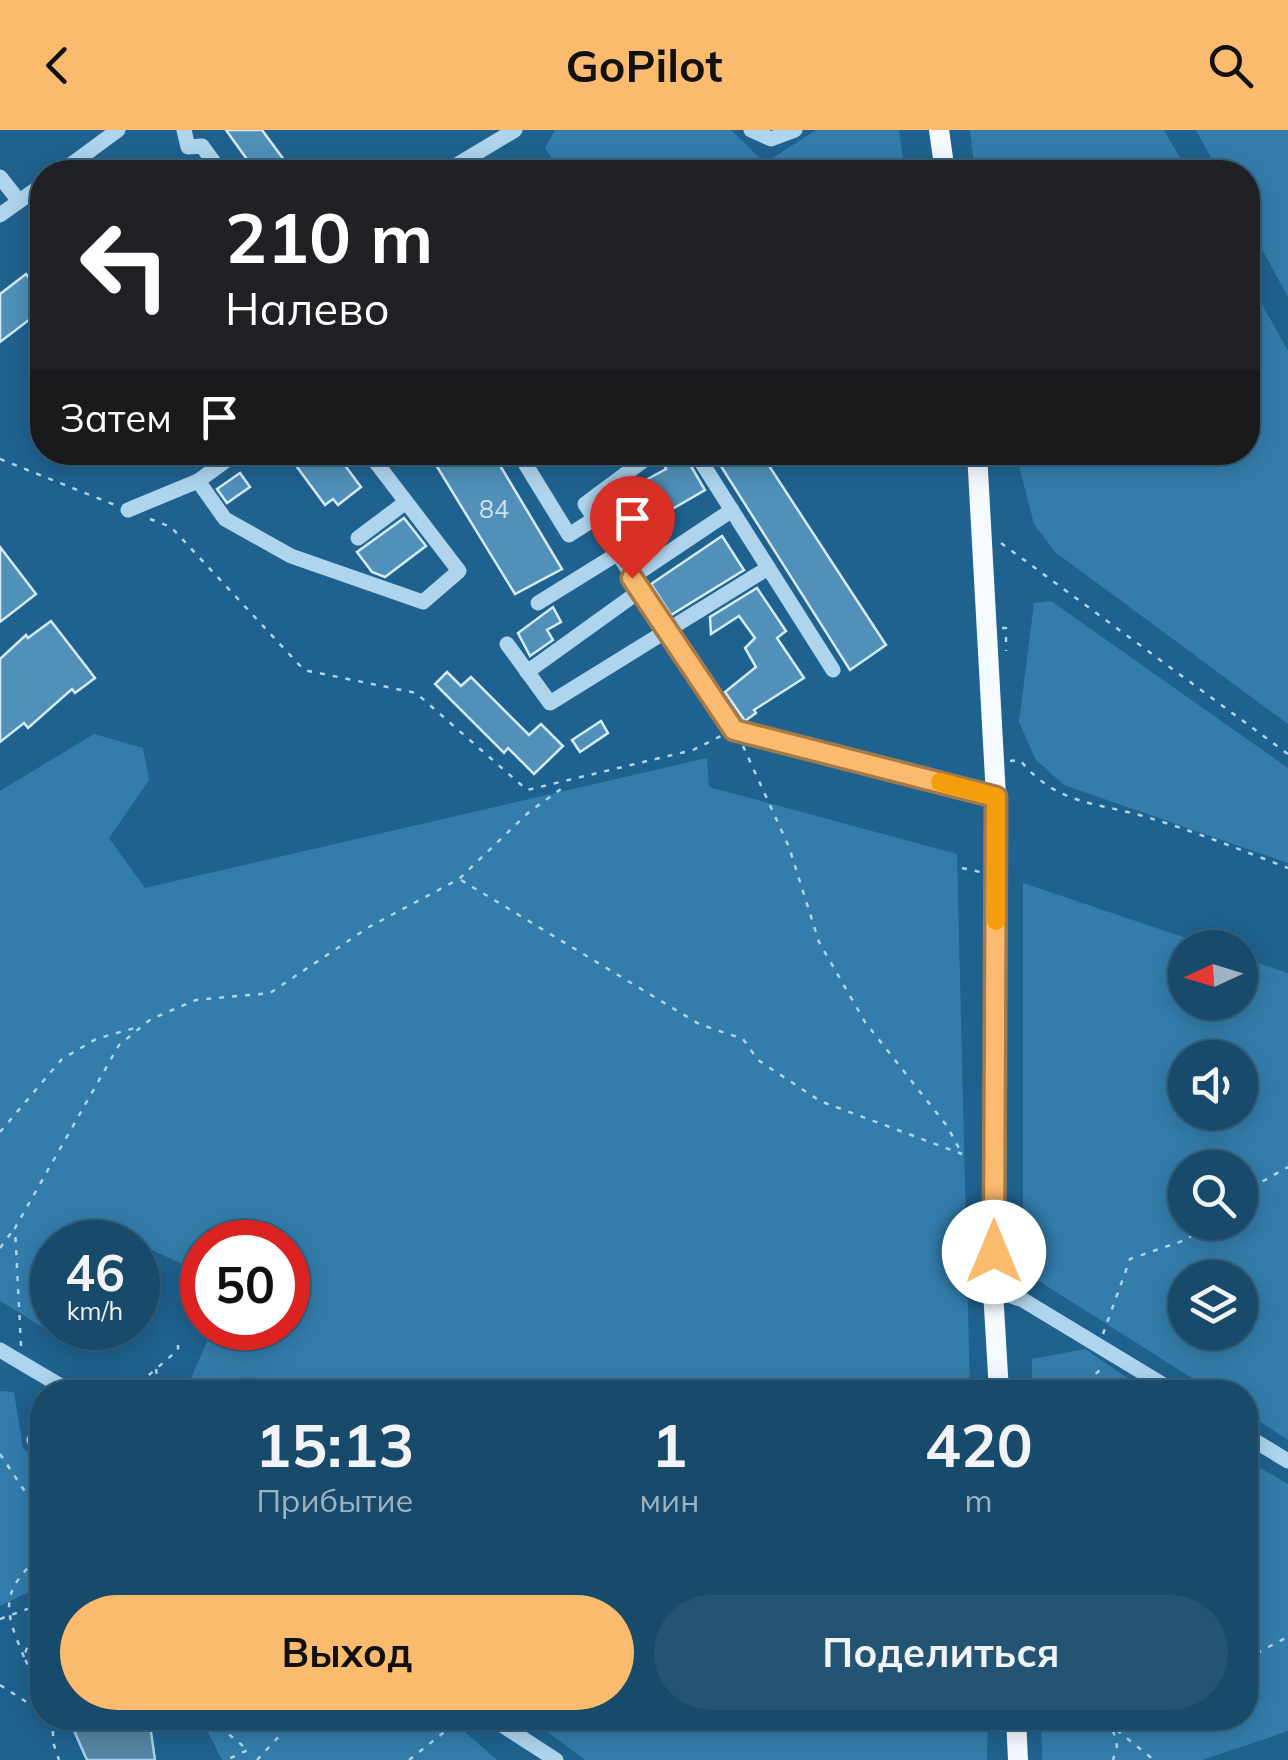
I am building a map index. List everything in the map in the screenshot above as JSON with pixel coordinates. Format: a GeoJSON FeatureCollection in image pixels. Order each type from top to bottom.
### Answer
{"type":"FeatureCollection","features":[{"type":"Feature","properties":{"kind":"main road"},"geometry":{"type":"LineString","coordinates":[[940,130],[944,160]]}},
{"type":"Feature","properties":{"kind":"main road"},"geometry":{"type":"LineString","coordinates":[[979,465],[996,797],[993,1290],[998,1380]]}},
{"type":"Feature","properties":{"kind":"main road"},"geometry":{"type":"LineString","coordinates":[[1017,1730],[1018,1760]]}},
{"type":"Feature","properties":{"kind":"street"},"geometry":{"type":"LineString","coordinates":[[77,160],[118,130]]}},
{"type":"Feature","properties":{"kind":"street"},"geometry":{"type":"LineString","coordinates":[[184,130],[188,147],[202,146],[212,160]]}},
{"type":"Feature","properties":{"kind":"street"},"geometry":{"type":"LineString","coordinates":[[465,160],[514,130]]}},
{"type":"Feature","properties":{"kind":"street"},"geometry":{"type":"LineString","coordinates":[[751,130],[771,139],[795,130]]}},
{"type":"Feature","properties":{"kind":"street"},"geometry":{"type":"LineString","coordinates":[[0,178],[19,201]]}},
{"type":"Feature","properties":{"kind":"street"},"geometry":{"type":"LineString","coordinates":[[0,215],[30,193]]}},
{"type":"Feature","properties":{"kind":"street"},"geometry":{"type":"LineString","coordinates":[[128,510],[198,480],[219,465]]}},
{"type":"Feature","properties":{"kind":"street"},"geometry":{"type":"LineString","coordinates":[[198,480],[225,519],[291,556],[423,602],[459,570],[378,465]]}},
{"type":"Feature","properties":{"kind":"street"},"geometry":{"type":"LineString","coordinates":[[526,465],[569,534],[594,519]]}},
{"type":"Feature","properties":{"kind":"street"},"geometry":{"type":"LineString","coordinates":[[637,465],[584,504],[734,730],[996,797]]}},
{"type":"Feature","properties":{"kind":"street"},"geometry":{"type":"LineString","coordinates":[[704,465],[833,670]]}},
{"type":"Feature","properties":{"kind":"street"},"geometry":{"type":"LineString","coordinates":[[358,538],[406,502]]}},
{"type":"Feature","properties":{"kind":"street"},"geometry":{"type":"LineString","coordinates":[[527,672],[732,510]]}},
{"type":"Feature","properties":{"kind":"street"},"geometry":{"type":"LineString","coordinates":[[538,604],[617,554]]}},
{"type":"Feature","properties":{"kind":"street"},"geometry":{"type":"LineString","coordinates":[[507,644],[550,703],[768,568]]}},
{"type":"Feature","properties":{"kind":"street"},"geometry":{"type":"LineString","coordinates":[[993,1290],[1023,1300],[1155,1380]]}},
{"type":"Feature","properties":{"kind":"street"},"geometry":{"type":"LineString","coordinates":[[0,1350],[51,1380]]}},
{"type":"Feature","properties":{"kind":"street"},"geometry":{"type":"LineString","coordinates":[[1258,1443],[1288,1461]]}},
{"type":"Feature","properties":{"kind":"street"},"geometry":{"type":"LineString","coordinates":[[510,1730],[556,1760]]}},
{"type":"Feature","properties":{"kind":"path"},"geometry":{"type":"LineString","coordinates":[[0,459],[171,527],[304,670],[416,693],[527,790],[693,750],[734,730],[789,847],[819,942],[865,1022],[947,1126],[962,1154],[820,1102],[758,1060],[743,1040],[700,1024],[460,879]]}},
{"type":"Feature","properties":{"kind":"path"},"geometry":{"type":"LineString","coordinates":[[984,530],[1288,754]]}},
{"type":"Feature","properties":{"kind":"path"},"geometry":{"type":"LineString","coordinates":[[1008,762],[1020,760],[1044,784],[1080,804],[1141,816],[1288,868]]}},
{"type":"Feature","properties":{"kind":"path"},"geometry":{"type":"LineString","coordinates":[[0,1132],[62,1058],[96,1040],[143,1026],[196,1000],[270,993],[368,926],[460,879],[529,812],[561,790],[558,782]]}},
{"type":"Feature","properties":{"kind":"path"},"geometry":{"type":"LineString","coordinates":[[0,1248],[119,1046],[143,1026]]}},
{"type":"Feature","properties":{"kind":"path"},"geometry":{"type":"LineString","coordinates":[[1258,1184],[1288,1167]]}},
{"type":"Feature","properties":{"kind":"path"},"geometry":{"type":"LineString","coordinates":[[14,1228],[24,1363]]}},
{"type":"Feature","properties":{"kind":"path"},"geometry":{"type":"LineString","coordinates":[[1099,1346],[1130,1259],[1185,1240]]}},
{"type":"Feature","properties":{"kind":"path"},"geometry":{"type":"LineString","coordinates":[[142,1380],[178,1350],[178,1345]]}},
{"type":"Feature","properties":{"kind":"path"},"geometry":{"type":"LineString","coordinates":[[1090,1380],[1115,1356]]}},
{"type":"Feature","properties":{"kind":"path"},"geometry":{"type":"LineString","coordinates":[[156,1368],[157,1380]]}},
{"type":"Feature","properties":{"kind":"path"},"geometry":{"type":"LineString","coordinates":[[0,1454],[30,1499]]}},
{"type":"Feature","properties":{"kind":"path"},"geometry":{"type":"LineString","coordinates":[[30,1568],[10,1591],[7,1616],[30,1670]]}},
{"type":"Feature","properties":{"kind":"path"},"geometry":{"type":"LineString","coordinates":[[0,1619],[30,1607]]}},
{"type":"Feature","properties":{"kind":"path"},"geometry":{"type":"LineString","coordinates":[[1258,1652],[1288,1637]]}},
{"type":"Feature","properties":{"kind":"path"},"geometry":{"type":"LineString","coordinates":[[24,1657],[30,1639]]}},
{"type":"Feature","properties":{"kind":"path"},"geometry":{"type":"LineString","coordinates":[[0,1685],[30,1704]]}},
{"type":"Feature","properties":{"kind":"path"},"geometry":{"type":"LineString","coordinates":[[52,1730],[52,1742],[59,1760]]}},
{"type":"Feature","properties":{"kind":"path"},"geometry":{"type":"LineString","coordinates":[[224,1730],[248,1750],[226,1760]]}},
{"type":"Feature","properties":{"kind":"path"},"geometry":{"type":"LineString","coordinates":[[256,1760],[285,1730]]}},
{"type":"Feature","properties":{"kind":"path"},"geometry":{"type":"LineString","coordinates":[[408,1760],[446,1730]]}},
{"type":"Feature","properties":{"kind":"path"},"geometry":{"type":"LineString","coordinates":[[1113,1760],[1117,1746],[1114,1730]]}},
{"type":"Feature","properties":{"kind":"path"},"geometry":{"type":"LineString","coordinates":[[1117,1730],[1154,1760]]}},
{"type":"Feature","properties":{"kind":"shaded area"},"geometry":{"type":"Polygon","coordinates":[[[555,130],[731,130],[762,160],[553,160],[545,148],[555,130]]]}},
{"type":"Feature","properties":{"kind":"shaded area"},"geometry":{"type":"Polygon","coordinates":[[[816,130],[899,130],[903,160],[770,160],[816,130]]]}},
{"type":"Feature","properties":{"kind":"shaded area"},"geometry":{"type":"Polygon","coordinates":[[[970,130],[1164,130],[1181,160],[974,160],[970,130]]]}},
{"type":"Feature","properties":{"kind":"shaded area"},"geometry":{"type":"Polygon","coordinates":[[[1196,130],[1288,130],[1288,297],[1260,246],[1260,160],[1212,160],[1196,130]]]}},
{"type":"Feature","properties":{"kind":"shaded area"},"geometry":{"type":"Polygon","coordinates":[[[1260,301],[1288,351],[1288,724],[1055,552],[1034,524],[1019,465],[1260,465],[1260,301]]]}},
{"type":"Feature","properties":{"kind":"shaded area"},"geometry":{"type":"Polygon","coordinates":[[[1051,601],[1288,768],[1288,863],[1064,785],[1036,760],[1019,722],[1034,603],[1051,601]]]}},
{"type":"Feature","properties":{"kind":"shaded area"},"geometry":{"type":"Polygon","coordinates":[[[94,734],[143,748],[149,780],[109,838],[145,888],[707,758],[709,787],[957,854],[970,1380],[190,1380],[203,1350],[310,1350],[310,1220],[180,1220],[180,1263],[160,1254],[160,1220],[30,1220],[30,1320],[0,1301],[0,791],[94,734]]]}},
{"type":"Feature","properties":{"kind":"shaded area"},"geometry":{"type":"Polygon","coordinates":[[[1023,883],[1168,932],[1168,1020],[1258,1020],[1258,963],[1288,973],[1288,1440],[1258,1420],[1258,1380],[1195,1380],[1023,1271],[1023,883]]]}},
{"type":"Feature","properties":{"kind":"shaded area"},"geometry":{"type":"Polygon","coordinates":[[[1085,1349],[1130,1380],[1032,1380],[1032,1359],[1085,1349]]]}},
{"type":"Feature","properties":{"kind":"shaded area"},"geometry":{"type":"Polygon","coordinates":[[[0,1391],[14,1392],[23,1448],[30,1454],[30,1590],[0,1606],[0,1391]]]}},
{"type":"Feature","properties":{"kind":"shaded area"},"geometry":{"type":"Polygon","coordinates":[[[1258,1467],[1288,1484],[1288,1731],[1202,1760],[1042,1760],[1041,1730],[1258,1730],[1258,1467]]]}},
{"type":"Feature","properties":{"kind":"shaded area"},"geometry":{"type":"Polygon","coordinates":[[[151,1730],[155,1760],[87,1760],[75,1733],[151,1730]]]}},
{"type":"Feature","properties":{"kind":"shaded area"},"geometry":{"type":"Polygon","coordinates":[[[207,1730],[463,1730],[497,1760],[222,1760],[207,1730]]]}},
{"type":"Feature","properties":{"kind":"shaded area"},"geometry":{"type":"Polygon","coordinates":[[[545,1730],[988,1730],[987,1760],[585,1760],[545,1730]]]}},
{"type":"Feature","properties":{"kind":"building"},"geometry":{"type":"Polygon","coordinates":[[[226,130],[262,130],[284,160],[247,160],[226,130]]]}},
{"type":"Feature","properties":{"kind":"building"},"geometry":{"type":"Polygon","coordinates":[[[26,274],[30,280],[30,319],[0,342],[0,294],[26,274]]]}},
{"type":"Feature","properties":{"kind":"building"},"geometry":{"type":"Polygon","coordinates":[[[296,465],[345,465],[361,487],[338,505],[333,499],[325,505],[296,465]]]}},
{"type":"Feature","properties":{"kind":"building"},"geometry":{"type":"Polygon","coordinates":[[[436,465],[500,465],[562,569],[515,594],[436,465]]]}},
{"type":"Feature","properties":{"kind":"building"},"geometry":{"type":"Polygon","coordinates":[[[690,465],[705,490],[643,526],[638,517],[618,527],[609,509],[628,499],[624,492],[666,469],[665,466],[690,465]]]}},
{"type":"Feature","properties":{"kind":"building"},"geometry":{"type":"Polygon","coordinates":[[[720,465],[768,465],[886,645],[850,670],[720,465]]]}},
{"type":"Feature","properties":{"kind":"building"},"geometry":{"type":"Polygon","coordinates":[[[240,473],[250,487],[227,503],[217,489],[240,473]]]}},
{"type":"Feature","properties":{"kind":"building"},"geometry":{"type":"Polygon","coordinates":[[[404,518],[426,546],[385,577],[372,572],[357,552],[404,518]]]}},
{"type":"Feature","properties":{"kind":"building"},"geometry":{"type":"Polygon","coordinates":[[[722,536],[744,570],[671,615],[651,584],[722,536]]]}},
{"type":"Feature","properties":{"kind":"building"},"geometry":{"type":"Polygon","coordinates":[[[0,547],[36,594],[0,622],[0,547]]]}},
{"type":"Feature","properties":{"kind":"building"},"geometry":{"type":"Polygon","coordinates":[[[757,588],[786,631],[777,638],[804,678],[754,710],[756,713],[745,721],[725,692],[756,667],[745,648],[755,638],[739,616],[711,634],[710,617],[757,588]]]}},
{"type":"Feature","properties":{"kind":"building"},"geometry":{"type":"Polygon","coordinates":[[[553,607],[561,622],[547,630],[553,640],[530,656],[518,633],[553,607]]]}},
{"type":"Feature","properties":{"kind":"building"},"geometry":{"type":"Polygon","coordinates":[[[51,621],[95,678],[75,693],[72,689],[28,728],[24,723],[0,742],[0,659],[26,635],[28,638],[51,621]]]}},
{"type":"Feature","properties":{"kind":"building"},"geometry":{"type":"Polygon","coordinates":[[[447,672],[461,686],[471,677],[529,735],[541,724],[563,746],[534,774],[508,748],[504,753],[435,684],[447,672]]]}},
{"type":"Feature","properties":{"kind":"building"},"geometry":{"type":"Polygon","coordinates":[[[601,721],[608,733],[580,752],[572,740],[601,721]]]}},
{"type":"Feature","properties":{"kind":"slow traffic"},"geometry":{"type":"LineString","coordinates":[[940,782],[996,797],[996,921]]}},
{"type":"Feature","properties":{"kind":"route"},"geometry":{"type":"LineString","coordinates":[[632,578],[734,730],[996,797],[994,1252]]}}]}
